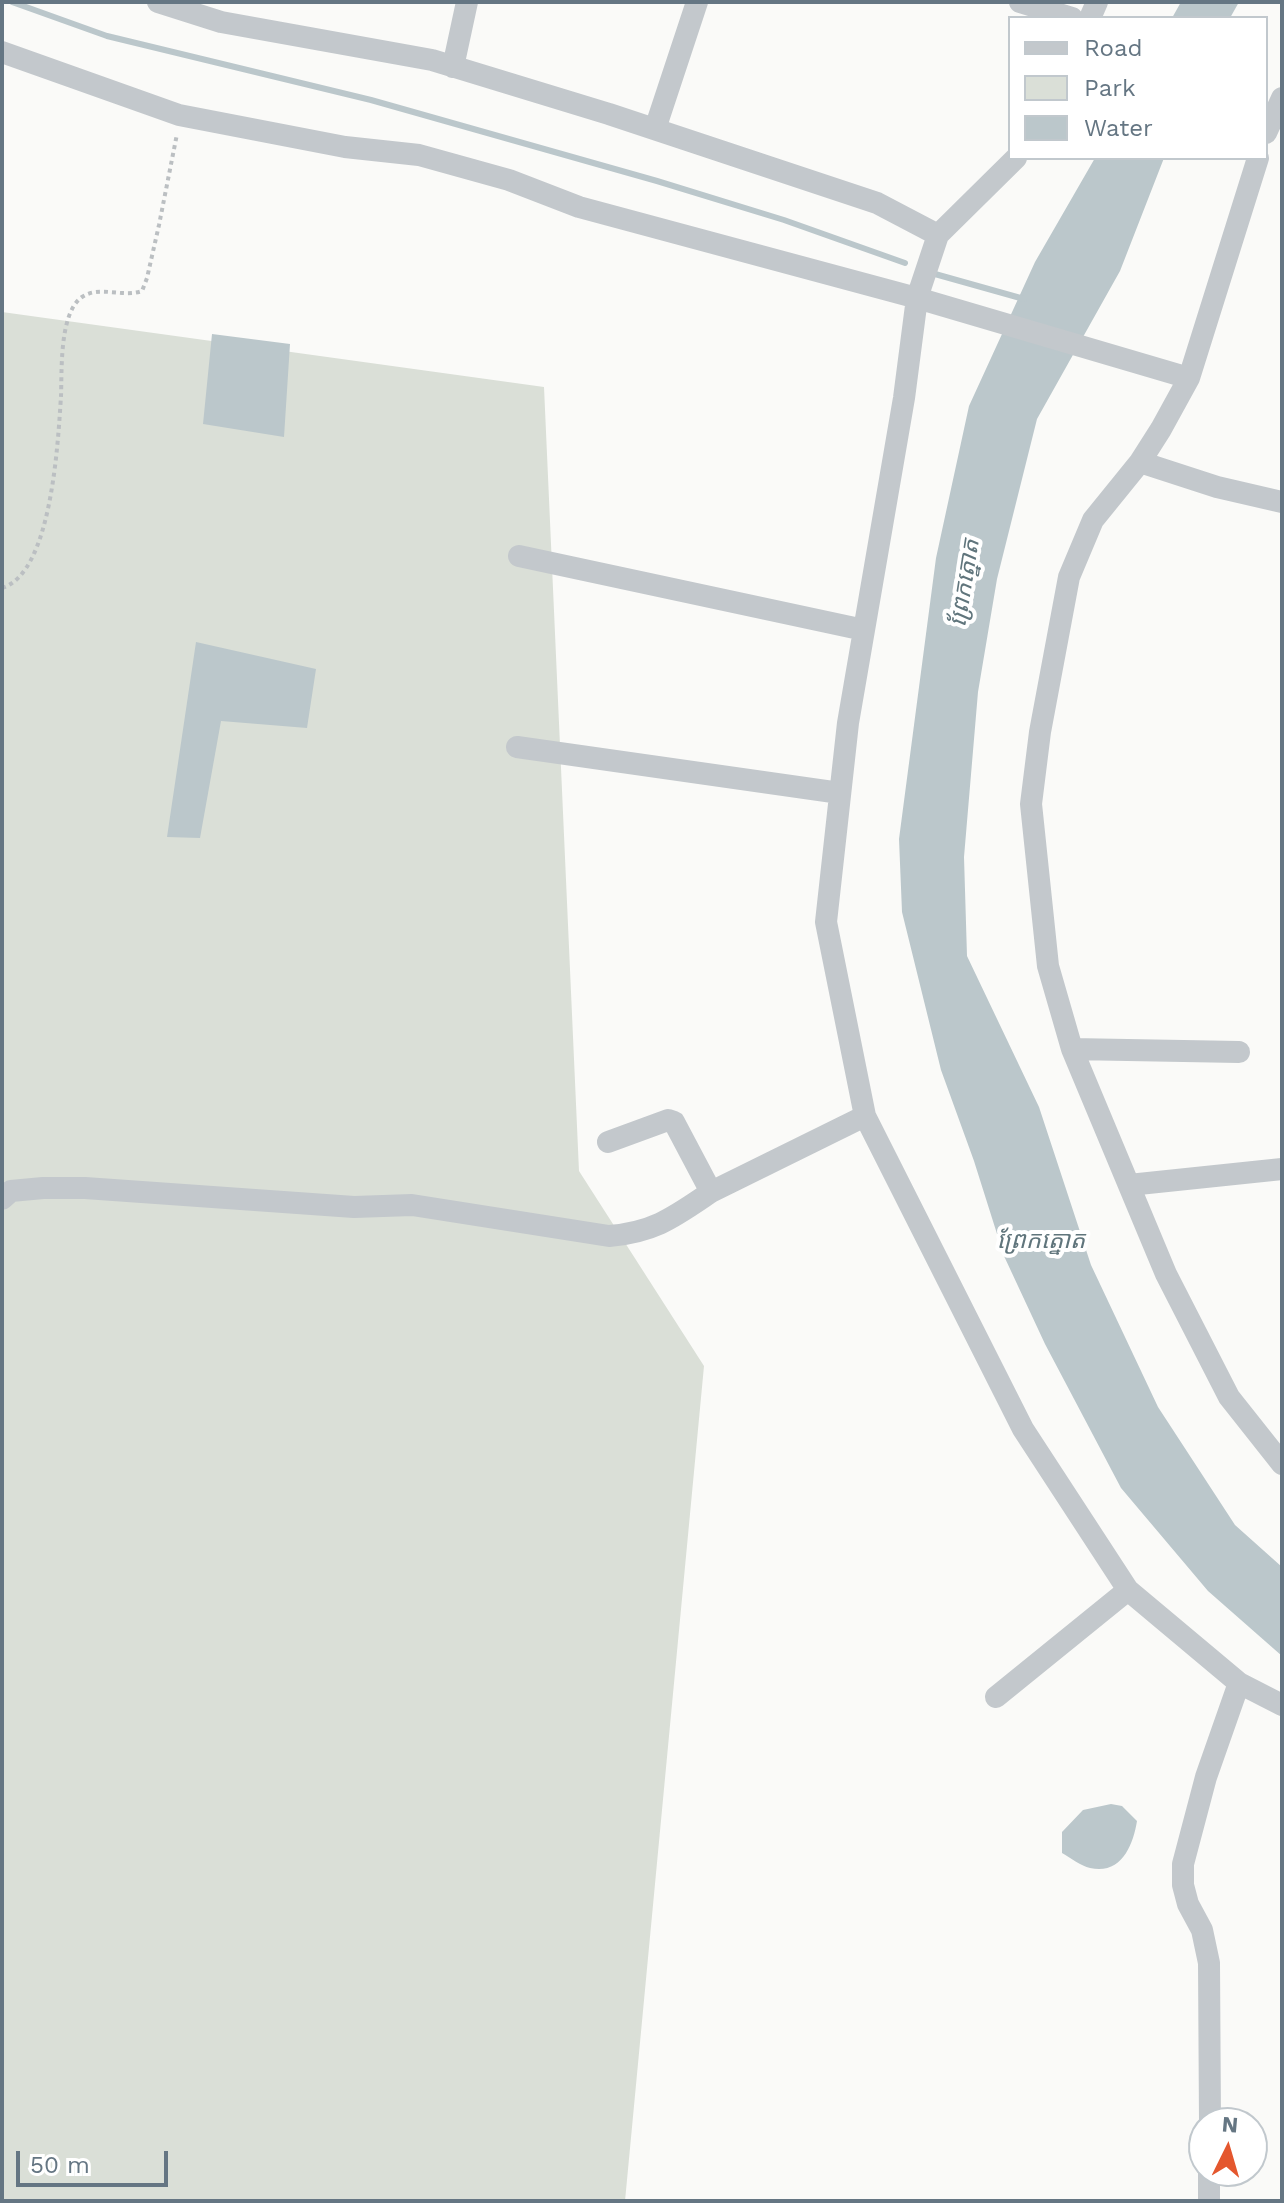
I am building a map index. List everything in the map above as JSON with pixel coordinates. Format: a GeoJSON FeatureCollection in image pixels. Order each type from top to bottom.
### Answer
{"type":"FeatureCollection","features":[{"type":"Feature","properties":{"kind":"street"},"geometry":{"type":"LineString","coordinates":[[158,2],[221,22],[432,60],[655,129],[877,203],[938,235]]}},
{"type":"Feature","properties":{"kind":"street"},"geometry":{"type":"LineString","coordinates":[[453,67],[467,2]]}},
{"type":"Feature","properties":{"kind":"street"},"geometry":{"type":"LineString","coordinates":[[655,129],[697,2]]}},
{"type":"Feature","properties":{"kind":"street"},"geometry":{"type":"LineString","coordinates":[[1020,2],[1066,16]]}},
{"type":"Feature","properties":{"kind":"street"},"geometry":{"type":"LineString","coordinates":[[2,52],[179,115],[345,147],[419,155],[509,180],[579,207],[917,298],[1189,378]]}},
{"type":"Feature","properties":{"kind":"street"},"geometry":{"type":"LineString","coordinates":[[1268,129],[1282,98]]}},
{"type":"Feature","properties":{"kind":"street"},"geometry":{"type":"LineString","coordinates":[[1014,160],[938,235],[917,298],[904,398],[848,723],[826,922],[865,1116],[1023,1429],[1128,1590],[1239,1683],[1282,1705]]}},
{"type":"Feature","properties":{"kind":"street"},"geometry":{"type":"LineString","coordinates":[[1257,160],[1189,378],[1140,462],[1093,520],[1069,577],[1040,732],[1031,804],[1048,966],[1072,1049],[1166,1274],[1229,1397],[1282,1464]]}},
{"type":"Feature","properties":{"kind":"street"},"geometry":{"type":"LineString","coordinates":[[1140,462],[1217,487],[1282,502]]}},
{"type":"Feature","properties":{"kind":"street"},"geometry":{"type":"LineString","coordinates":[[519,556],[864,630]]}},
{"type":"Feature","properties":{"kind":"street"},"geometry":{"type":"LineString","coordinates":[[517,747],[840,793]]}},
{"type":"Feature","properties":{"kind":"street"},"geometry":{"type":"LineString","coordinates":[[1072,1049],[1239,1052]]}},
{"type":"Feature","properties":{"kind":"street"},"geometry":{"type":"LineString","coordinates":[[2,1199],[11,1191],[85,1188],[354,1207],[412,1205],[609,1236],[635,1233],[671,1220],[711,1192],[865,1116]]}},
{"type":"Feature","properties":{"kind":"street"},"geometry":{"type":"LineString","coordinates":[[608,1142],[668,1120],[674,1122],[711,1192]]}},
{"type":"Feature","properties":{"kind":"street"},"geometry":{"type":"LineString","coordinates":[[1129,1185],[1282,1169]]}},
{"type":"Feature","properties":{"kind":"street"},"geometry":{"type":"LineString","coordinates":[[996,1697],[1128,1590]]}},
{"type":"Feature","properties":{"kind":"street"},"geometry":{"type":"LineString","coordinates":[[1210,2107],[1209,1963],[1202,1930],[1188,1904],[1183,1885],[1183,1864],[1206,1777],[1239,1683]]}},
{"type":"Feature","properties":{"kind":"path"},"geometry":{"type":"LineString","coordinates":[[2,588],[10,586],[20,577],[33,558],[42,536],[53,474],[65,334],[70,309],[83,296],[100,292],[133,294],[142,291],[159,225],[179,115]]}},
{"type":"Feature","properties":{"kind":"green space"},"geometry":{"type":"Polygon","coordinates":[[[2,312],[544,387],[579,1171],[704,1366],[625,2201],[2,2201],[2,312]]]}},
{"type":"Feature","properties":{"kind":"water"},"geometry":{"type":"Polygon","coordinates":[[[1181,2],[1239,2],[1231,16],[1173,16],[1181,2]]]}},
{"type":"Feature","properties":{"kind":"water","name":"ព្រែកត្នោត"},"geometry":{"type":"Polygon","coordinates":[[[1094,160],[1163,160],[1120,271],[1037,419],[997,579],[978,692],[964,857],[967,956],[1039,1107],[1091,1265],[1158,1407],[1235,1525],[1282,1567],[1282,1656],[1208,1591],[1121,1488],[1045,1344],[1004,1256],[941,1070],[902,912],[899,839],[936,558],[969,406],[1035,262],[1094,160]]]}},
{"type":"Feature","properties":{"kind":"water"},"geometry":{"type":"Polygon","coordinates":[[[212,334],[290,344],[284,437],[203,424],[212,334]]]}},
{"type":"Feature","properties":{"kind":"water"},"geometry":{"type":"Polygon","coordinates":[[[196,642],[316,669],[307,728],[221,721],[200,838],[167,837],[196,642]]]}},
{"type":"Feature","properties":{"kind":"water"},"geometry":{"type":"Polygon","coordinates":[[[1111,1804],[1122,1806],[1137,1821],[1129,1849],[1117,1863],[1101,1869],[1090,1868],[1062,1853],[1062,1832],[1083,1810],[1111,1804]]]}},
{"type":"Feature","properties":{"kind":"waterway"},"geometry":{"type":"LineString","coordinates":[[12,2],[107,36],[371,100],[657,181],[784,220],[905,263]]}},
{"type":"Feature","properties":{"kind":"waterway"},"geometry":{"type":"LineString","coordinates":[[935,274],[1024,299]]}}]}
